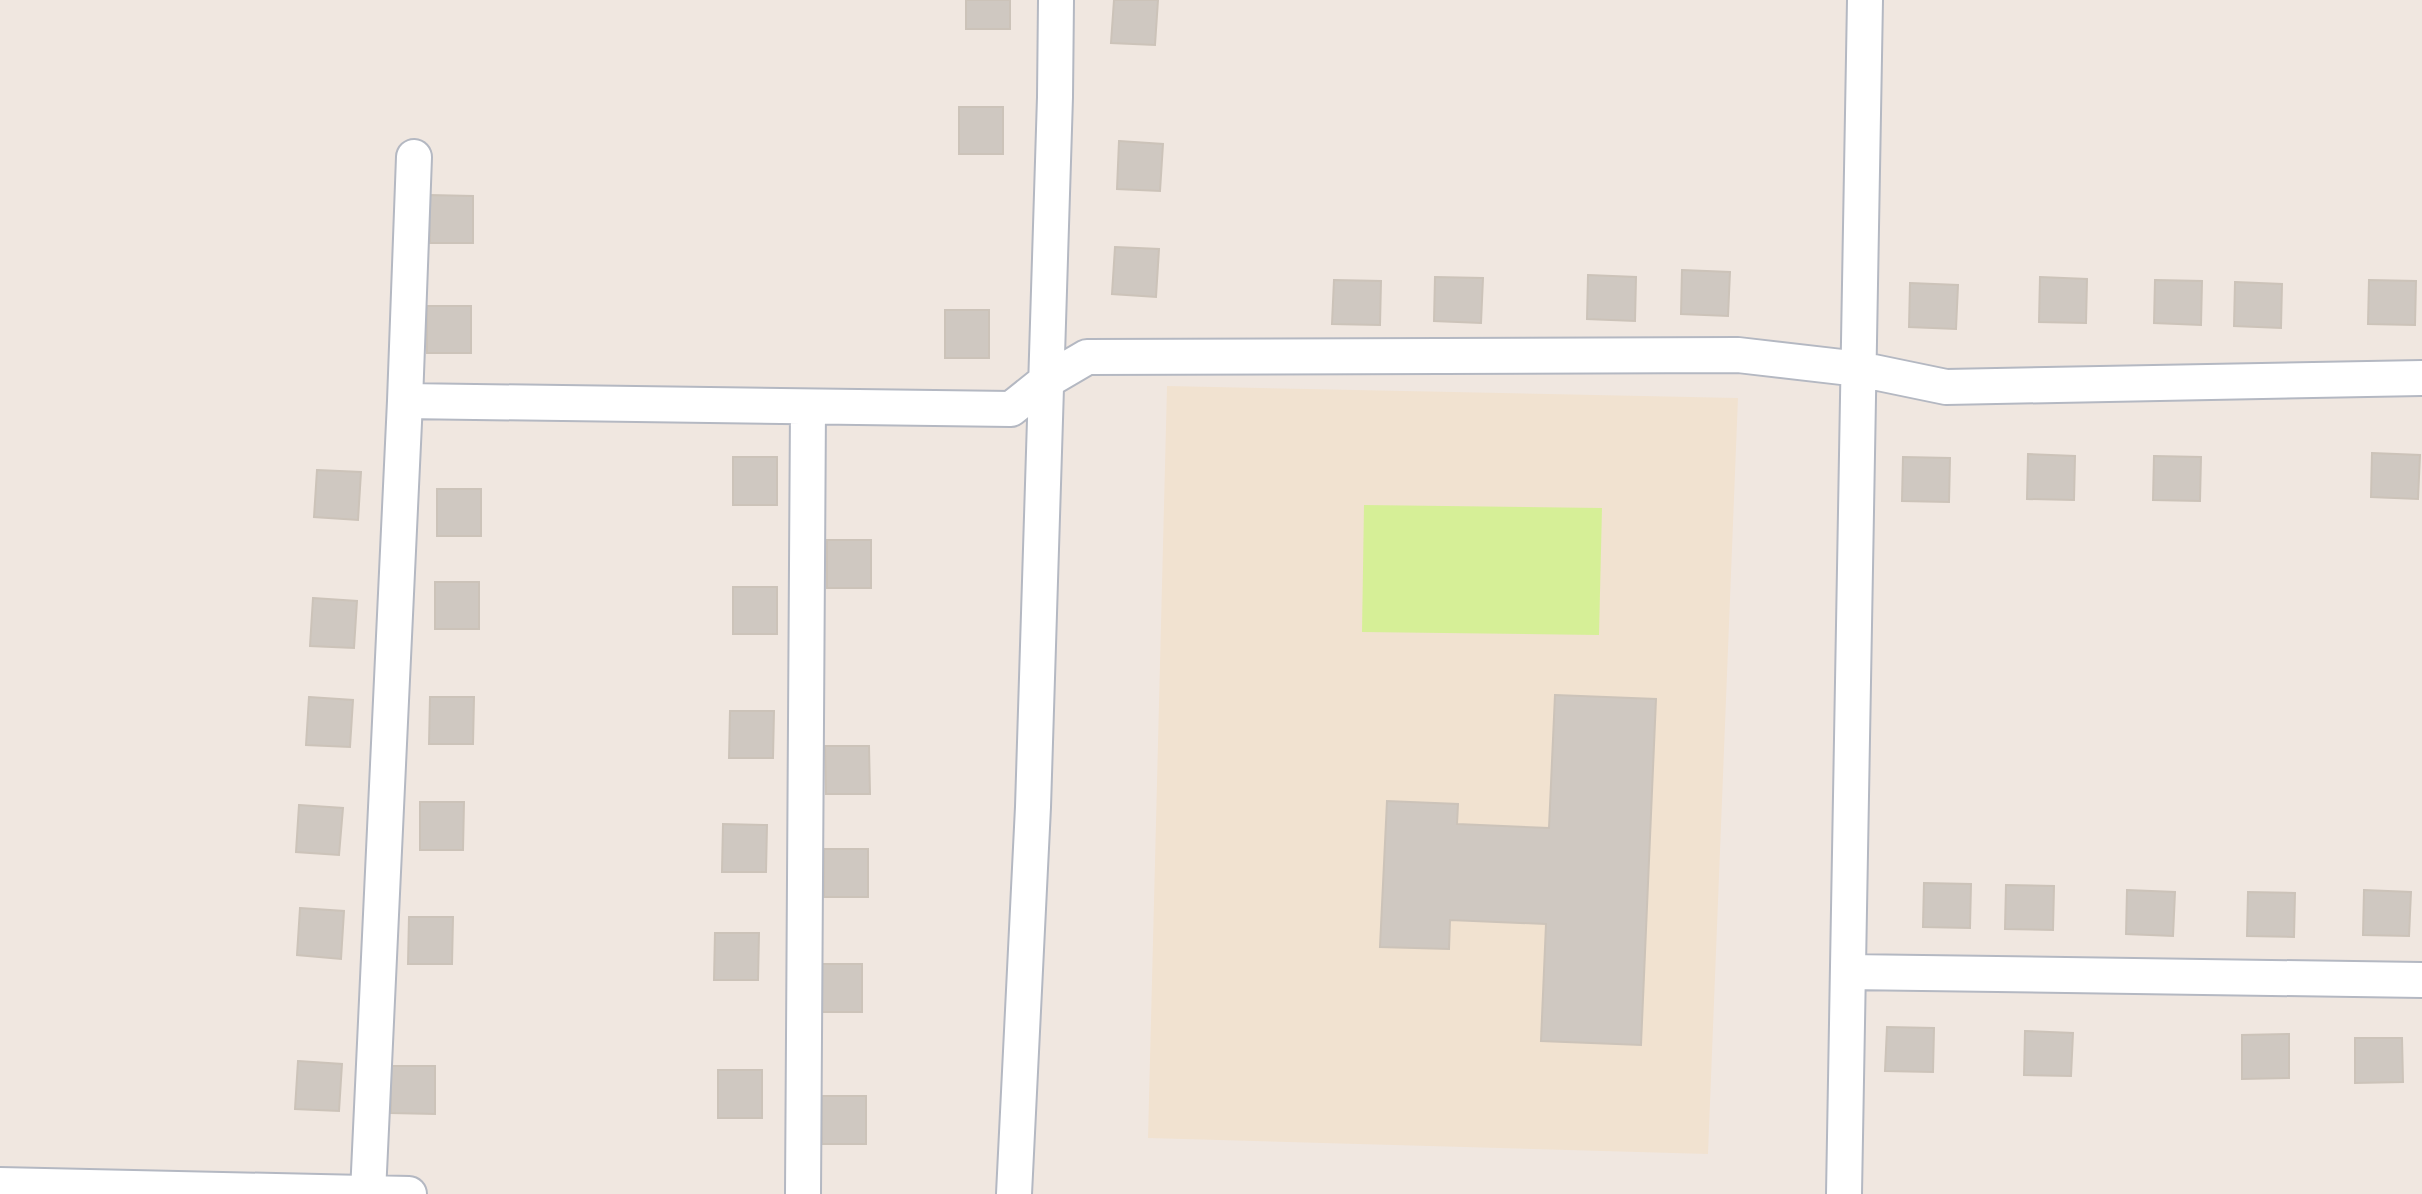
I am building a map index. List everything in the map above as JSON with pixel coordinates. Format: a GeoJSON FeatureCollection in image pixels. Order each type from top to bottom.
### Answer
{"type":"FeatureCollection","features":[{"type":"Feature","properties":{"kind":"street"},"geometry":{"type":"LineString","coordinates":[[1014,1194],[1033,807],[1056,0]]}},
{"type":"Feature","properties":{"kind":"street"},"geometry":{"type":"LineString","coordinates":[[1844,1194],[1865,0]]}},
{"type":"Feature","properties":{"kind":"street"},"geometry":{"type":"LineString","coordinates":[[368,1193],[414,157]]}},
{"type":"Feature","properties":{"kind":"street"},"geometry":{"type":"LineString","coordinates":[[405,401],[1011,409],[1046,381],[1087,357],[1738,355],[1859,369],[1946,387],[2422,378]]}},
{"type":"Feature","properties":{"kind":"street"},"geometry":{"type":"LineString","coordinates":[[803,1194],[808,407]]}},
{"type":"Feature","properties":{"kind":"street"},"geometry":{"type":"LineString","coordinates":[[1848,972],[2422,980]]}},
{"type":"Feature","properties":{"kind":"street"},"geometry":{"type":"LineString","coordinates":[[0,1185],[409,1194]]}},
{"type":"Feature","properties":{"kind":"shaded area"},"geometry":{"type":"Polygon","coordinates":[[[1167,386],[1738,398],[1708,1154],[1148,1138],[1167,386]]]}},
{"type":"Feature","properties":{"kind":"green space"},"geometry":{"type":"Polygon","coordinates":[[[1364,505],[1602,508],[1599,635],[1362,632],[1364,505]]]}},
{"type":"Feature","properties":{"kind":"building"},"geometry":{"type":"Polygon","coordinates":[[[966,0],[1010,0],[1010,29],[966,29],[966,0]]]}},
{"type":"Feature","properties":{"kind":"building"},"geometry":{"type":"Polygon","coordinates":[[[1114,0],[1158,0],[1155,45],[1111,43],[1114,0]]]}},
{"type":"Feature","properties":{"kind":"building"},"geometry":{"type":"Polygon","coordinates":[[[959,107],[1003,107],[1003,154],[959,154],[959,107]]]}},
{"type":"Feature","properties":{"kind":"building"},"geometry":{"type":"Polygon","coordinates":[[[1119,141],[1163,144],[1160,191],[1117,189],[1119,141]]]}},
{"type":"Feature","properties":{"kind":"building"},"geometry":{"type":"Polygon","coordinates":[[[429,195],[473,196],[473,243],[430,243],[429,195]]]}},
{"type":"Feature","properties":{"kind":"building"},"geometry":{"type":"Polygon","coordinates":[[[1115,247],[1159,249],[1156,297],[1112,294],[1115,247]]]}},
{"type":"Feature","properties":{"kind":"building"},"geometry":{"type":"Polygon","coordinates":[[[1682,270],[1730,272],[1728,316],[1681,314],[1682,270]]]}},
{"type":"Feature","properties":{"kind":"building"},"geometry":{"type":"Polygon","coordinates":[[[1588,275],[1636,277],[1635,321],[1587,319],[1588,275]]]}},
{"type":"Feature","properties":{"kind":"building"},"geometry":{"type":"Polygon","coordinates":[[[1435,277],[1483,278],[1481,323],[1434,321],[1435,277]]]}},
{"type":"Feature","properties":{"kind":"building"},"geometry":{"type":"Polygon","coordinates":[[[2040,277],[2087,279],[2086,323],[2039,322],[2040,277]]]}},
{"type":"Feature","properties":{"kind":"building"},"geometry":{"type":"Polygon","coordinates":[[[1334,280],[1381,281],[1380,325],[1332,324],[1334,280]]]}},
{"type":"Feature","properties":{"kind":"building"},"geometry":{"type":"Polygon","coordinates":[[[2155,280],[2202,281],[2201,325],[2154,323],[2155,280]]]}},
{"type":"Feature","properties":{"kind":"building"},"geometry":{"type":"Polygon","coordinates":[[[2369,280],[2416,281],[2415,325],[2368,324],[2369,280]]]}},
{"type":"Feature","properties":{"kind":"building"},"geometry":{"type":"Polygon","coordinates":[[[2235,282],[2282,284],[2281,328],[2234,326],[2235,282]]]}},
{"type":"Feature","properties":{"kind":"building"},"geometry":{"type":"Polygon","coordinates":[[[1910,283],[1958,285],[1956,329],[1909,327],[1910,283]]]}},
{"type":"Feature","properties":{"kind":"building"},"geometry":{"type":"Polygon","coordinates":[[[427,306],[471,306],[471,353],[427,353],[427,306]]]}},
{"type":"Feature","properties":{"kind":"building"},"geometry":{"type":"Polygon","coordinates":[[[945,310],[989,310],[989,358],[945,358],[945,310]]]}},
{"type":"Feature","properties":{"kind":"building"},"geometry":{"type":"Polygon","coordinates":[[[2372,453],[2420,455],[2418,499],[2371,497],[2372,453]]]}},
{"type":"Feature","properties":{"kind":"building"},"geometry":{"type":"Polygon","coordinates":[[[2028,454],[2075,456],[2074,500],[2027,499],[2028,454]]]}},
{"type":"Feature","properties":{"kind":"building"},"geometry":{"type":"Polygon","coordinates":[[[2154,456],[2201,457],[2200,501],[2153,500],[2154,456]]]}},
{"type":"Feature","properties":{"kind":"building"},"geometry":{"type":"Polygon","coordinates":[[[733,457],[777,457],[777,505],[733,505],[733,457]]]}},
{"type":"Feature","properties":{"kind":"building"},"geometry":{"type":"Polygon","coordinates":[[[1903,457],[1950,458],[1949,502],[1902,501],[1903,457]]]}},
{"type":"Feature","properties":{"kind":"building"},"geometry":{"type":"Polygon","coordinates":[[[317,470],[361,472],[358,520],[314,517],[317,470]]]}},
{"type":"Feature","properties":{"kind":"building"},"geometry":{"type":"Polygon","coordinates":[[[437,489],[481,489],[481,536],[437,536],[437,489]]]}},
{"type":"Feature","properties":{"kind":"building"},"geometry":{"type":"Polygon","coordinates":[[[827,540],[871,540],[871,588],[827,588],[827,540]]]}},
{"type":"Feature","properties":{"kind":"building"},"geometry":{"type":"Polygon","coordinates":[[[435,582],[479,582],[479,629],[435,629],[435,582]]]}},
{"type":"Feature","properties":{"kind":"building"},"geometry":{"type":"Polygon","coordinates":[[[733,587],[777,587],[777,634],[733,634],[733,587]]]}},
{"type":"Feature","properties":{"kind":"building"},"geometry":{"type":"Polygon","coordinates":[[[313,598],[357,601],[354,648],[310,646],[313,598]]]}},
{"type":"Feature","properties":{"kind":"building"},"geometry":{"type":"Polygon","coordinates":[[[1555,695],[1656,699],[1641,1045],[1541,1041],[1546,924],[1450,920],[1449,949],[1380,947],[1387,801],[1458,804],[1457,824],[1549,828],[1555,695]]]}},
{"type":"Feature","properties":{"kind":"building"},"geometry":{"type":"Polygon","coordinates":[[[309,697],[353,700],[350,747],[306,745],[309,697]]]}},
{"type":"Feature","properties":{"kind":"building"},"geometry":{"type":"Polygon","coordinates":[[[430,697],[474,697],[473,744],[429,744],[430,697]]]}},
{"type":"Feature","properties":{"kind":"building"},"geometry":{"type":"Polygon","coordinates":[[[730,711],[774,711],[773,758],[729,758],[730,711]]]}},
{"type":"Feature","properties":{"kind":"building"},"geometry":{"type":"Polygon","coordinates":[[[825,746],[869,746],[870,794],[826,794],[825,746]]]}},
{"type":"Feature","properties":{"kind":"building"},"geometry":{"type":"Polygon","coordinates":[[[420,802],[464,802],[463,850],[420,850],[420,802]]]}},
{"type":"Feature","properties":{"kind":"building"},"geometry":{"type":"Polygon","coordinates":[[[299,805],[343,808],[339,855],[296,852],[299,805]]]}},
{"type":"Feature","properties":{"kind":"building"},"geometry":{"type":"Polygon","coordinates":[[[723,824],[767,825],[766,872],[722,872],[723,824]]]}},
{"type":"Feature","properties":{"kind":"building"},"geometry":{"type":"Polygon","coordinates":[[[824,849],[868,849],[868,897],[824,897],[824,849]]]}},
{"type":"Feature","properties":{"kind":"building"},"geometry":{"type":"Polygon","coordinates":[[[1924,883],[1971,884],[1970,928],[1923,927],[1924,883]]]}},
{"type":"Feature","properties":{"kind":"building"},"geometry":{"type":"Polygon","coordinates":[[[2006,885],[2054,886],[2053,930],[2005,929],[2006,885]]]}},
{"type":"Feature","properties":{"kind":"building"},"geometry":{"type":"Polygon","coordinates":[[[2127,890],[2175,892],[2173,936],[2126,934],[2127,890]]]}},
{"type":"Feature","properties":{"kind":"building"},"geometry":{"type":"Polygon","coordinates":[[[2364,890],[2411,892],[2409,936],[2363,935],[2364,890]]]}},
{"type":"Feature","properties":{"kind":"building"},"geometry":{"type":"Polygon","coordinates":[[[2248,892],[2295,893],[2294,937],[2247,936],[2248,892]]]}},
{"type":"Feature","properties":{"kind":"building"},"geometry":{"type":"Polygon","coordinates":[[[300,908],[344,911],[341,959],[297,955],[300,908]]]}},
{"type":"Feature","properties":{"kind":"building"},"geometry":{"type":"Polygon","coordinates":[[[409,917],[453,917],[452,964],[408,964],[409,917]]]}},
{"type":"Feature","properties":{"kind":"building"},"geometry":{"type":"Polygon","coordinates":[[[715,933],[759,933],[758,980],[714,980],[715,933]]]}},
{"type":"Feature","properties":{"kind":"building"},"geometry":{"type":"Polygon","coordinates":[[[818,964],[862,964],[862,1012],[818,1012],[818,964]]]}},
{"type":"Feature","properties":{"kind":"building"},"geometry":{"type":"Polygon","coordinates":[[[1887,1027],[1934,1028],[1933,1072],[1885,1071],[1887,1027]]]}},
{"type":"Feature","properties":{"kind":"building"},"geometry":{"type":"Polygon","coordinates":[[[2025,1031],[2073,1033],[2071,1076],[2024,1075],[2025,1031]]]}},
{"type":"Feature","properties":{"kind":"building"},"geometry":{"type":"Polygon","coordinates":[[[2289,1034],[2289,1078],[2242,1079],[2242,1035],[2289,1034]]]}},
{"type":"Feature","properties":{"kind":"building"},"geometry":{"type":"Polygon","coordinates":[[[2355,1038],[2402,1038],[2403,1082],[2355,1083],[2355,1038]]]}},
{"type":"Feature","properties":{"kind":"building"},"geometry":{"type":"Polygon","coordinates":[[[298,1061],[342,1064],[339,1111],[295,1109],[298,1061]]]}},
{"type":"Feature","properties":{"kind":"building"},"geometry":{"type":"Polygon","coordinates":[[[391,1066],[435,1066],[435,1114],[391,1113],[391,1066]]]}},
{"type":"Feature","properties":{"kind":"building"},"geometry":{"type":"Polygon","coordinates":[[[718,1070],[762,1070],[762,1118],[718,1118],[718,1070]]]}},
{"type":"Feature","properties":{"kind":"building"},"geometry":{"type":"Polygon","coordinates":[[[822,1096],[866,1096],[866,1144],[822,1144],[822,1096]]]}}]}
